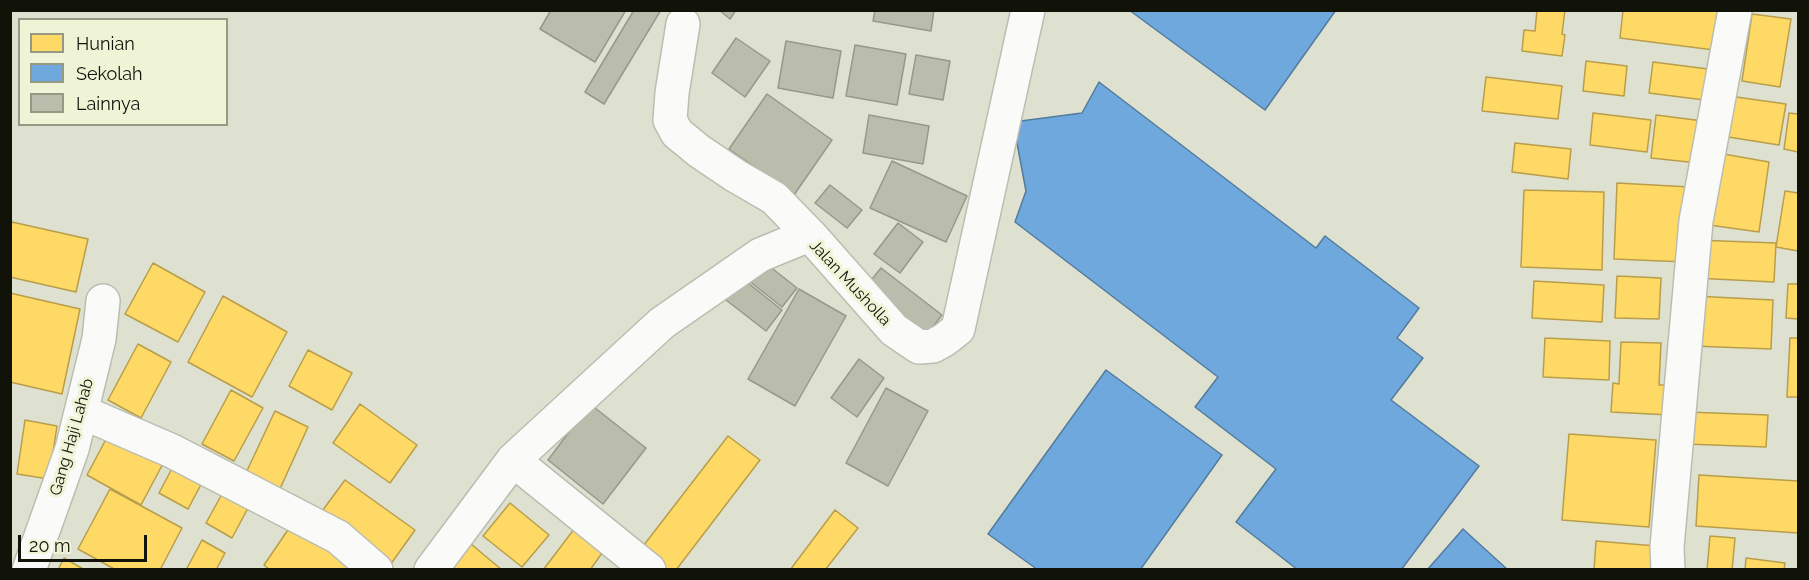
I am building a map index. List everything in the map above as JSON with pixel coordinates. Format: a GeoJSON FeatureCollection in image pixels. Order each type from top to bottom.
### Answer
{"type":"FeatureCollection","features":[{"type":"Feature","properties":{"kind":"street","name":"Jalan Musholla"},"geometry":{"type":"LineString","coordinates":[[431,570],[513,460],[662,322],[760,255],[811,236],[894,330],[919,346],[933,346],[958,329],[1028,10]]}},
{"type":"Feature","properties":{"kind":"street"},"geometry":{"type":"LineString","coordinates":[[1668,570],[1667,546],[1696,221],[1735,10]]}},
{"type":"Feature","properties":{"kind":"street"},"geometry":{"type":"LineString","coordinates":[[683,24],[670,120],[677,134],[699,152],[774,198],[811,236]]}},
{"type":"Feature","properties":{"kind":"street","name":"Gang Haji Lahab"},"geometry":{"type":"LineString","coordinates":[[29,570],[72,449],[99,339],[103,301]]}},
{"type":"Feature","properties":{"kind":"street"},"geometry":{"type":"LineString","coordinates":[[82,412],[172,451],[338,537],[376,570]]}},
{"type":"Feature","properties":{"kind":"street"},"geometry":{"type":"LineString","coordinates":[[513,460],[649,570]]}},
{"type":"Feature","properties":{"kind":"building: Hunian"},"geometry":{"type":"Polygon","coordinates":[[[1537,10],[1565,10],[1562,56],[1522,51],[1524,30],[1535,31],[1537,10]]]}},
{"type":"Feature","properties":{"kind":"building: Hunian"},"geometry":{"type":"Polygon","coordinates":[[[1623,10],[1718,10],[1714,50],[1620,38],[1623,10]]]}},
{"type":"Feature","properties":{"kind":"building: Hunian"},"geometry":{"type":"Polygon","coordinates":[[[1752,14],[1791,19],[1780,87],[1742,81],[1752,14]]]}},
{"type":"Feature","properties":{"kind":"building: Hunian"},"geometry":{"type":"Polygon","coordinates":[[[1586,61],[1627,66],[1624,96],[1583,91],[1586,61]]]}},
{"type":"Feature","properties":{"kind":"building: Hunian"},"geometry":{"type":"Polygon","coordinates":[[[1653,62],[1716,70],[1712,101],[1649,93],[1653,62]]]}},
{"type":"Feature","properties":{"kind":"building: Hunian"},"geometry":{"type":"Polygon","coordinates":[[[1486,77],[1562,86],[1558,119],[1482,111],[1486,77]]]}},
{"type":"Feature","properties":{"kind":"building: Hunian"},"geometry":{"type":"Polygon","coordinates":[[[1729,96],[1786,104],[1779,145],[1722,136],[1729,96]]]}},
{"type":"Feature","properties":{"kind":"building: Hunian"},"geometry":{"type":"Polygon","coordinates":[[[1593,113],[1651,120],[1647,152],[1590,145],[1593,113]]]}},
{"type":"Feature","properties":{"kind":"building: Hunian"},"geometry":{"type":"Polygon","coordinates":[[[1789,113],[1798,114],[1798,152],[1784,149],[1789,113]]]}},
{"type":"Feature","properties":{"kind":"building: Hunian"},"geometry":{"type":"Polygon","coordinates":[[[1656,115],[1703,121],[1698,163],[1651,158],[1656,115]]]}},
{"type":"Feature","properties":{"kind":"building: Hunian"},"geometry":{"type":"Polygon","coordinates":[[[1515,143],[1571,149],[1568,179],[1512,172],[1515,143]]]}},
{"type":"Feature","properties":{"kind":"building: Hunian"},"geometry":{"type":"Polygon","coordinates":[[[1712,152],[1769,162],[1759,232],[1702,224],[1712,152]]]}},
{"type":"Feature","properties":{"kind":"building: Hunian"},"geometry":{"type":"Polygon","coordinates":[[[1617,183],[1690,187],[1686,262],[1614,259],[1617,183]]]}},
{"type":"Feature","properties":{"kind":"building: Hunian"},"geometry":{"type":"Polygon","coordinates":[[[1524,190],[1604,192],[1602,270],[1521,267],[1524,190]]]}},
{"type":"Feature","properties":{"kind":"building: Hunian"},"geometry":{"type":"Polygon","coordinates":[[[1785,191],[1798,193],[1798,251],[1776,247],[1785,191]]]}},
{"type":"Feature","properties":{"kind":"building: Hunian"},"geometry":{"type":"Polygon","coordinates":[[[12,222],[88,239],[76,292],[10,277],[12,222]]]}},
{"type":"Feature","properties":{"kind":"building: Hunian"},"geometry":{"type":"Polygon","coordinates":[[[1696,240],[1776,243],[1774,282],[1694,278],[1696,240]]]}},
{"type":"Feature","properties":{"kind":"building: Hunian"},"geometry":{"type":"Polygon","coordinates":[[[153,263],[205,292],[178,342],[125,314],[153,263]]]}},
{"type":"Feature","properties":{"kind":"building: Hunian"},"geometry":{"type":"Polygon","coordinates":[[[1617,276],[1661,278],[1659,319],[1615,318],[1617,276]]]}},
{"type":"Feature","properties":{"kind":"building: Hunian"},"geometry":{"type":"Polygon","coordinates":[[[1534,281],[1604,285],[1602,322],[1532,318],[1534,281]]]}},
{"type":"Feature","properties":{"kind":"building: Hunian"},"geometry":{"type":"Polygon","coordinates":[[[1788,284],[1798,284],[1798,319],[1786,318],[1788,284]]]}},
{"type":"Feature","properties":{"kind":"building: Hunian"},"geometry":{"type":"Polygon","coordinates":[[[10,293],[80,309],[62,394],[10,382],[10,293]]]}},
{"type":"Feature","properties":{"kind":"building: Hunian"},"geometry":{"type":"Polygon","coordinates":[[[223,296],[287,332],[252,397],[188,362],[223,296]]]}},
{"type":"Feature","properties":{"kind":"building: Hunian"},"geometry":{"type":"Polygon","coordinates":[[[1694,296],[1773,300],[1771,349],[1693,346],[1694,296]]]}},
{"type":"Feature","properties":{"kind":"building: Hunian"},"geometry":{"type":"Polygon","coordinates":[[[1545,338],[1610,341],[1609,380],[1543,377],[1545,338]]]}},
{"type":"Feature","properties":{"kind":"building: Hunian"},"geometry":{"type":"Polygon","coordinates":[[[1790,338],[1798,338],[1798,397],[1787,397],[1790,338]]]}},
{"type":"Feature","properties":{"kind":"building: Hunian"},"geometry":{"type":"Polygon","coordinates":[[[1621,342],[1661,343],[1659,385],[1671,385],[1670,415],[1611,412],[1613,383],[1619,384],[1621,342]]]}},
{"type":"Feature","properties":{"kind":"building: Hunian"},"geometry":{"type":"Polygon","coordinates":[[[138,344],[171,362],[141,418],[108,400],[138,344]]]}},
{"type":"Feature","properties":{"kind":"building: Hunian"},"geometry":{"type":"Polygon","coordinates":[[[308,350],[352,373],[332,410],[289,386],[308,350]]]}},
{"type":"Feature","properties":{"kind":"building: Hunian"},"geometry":{"type":"Polygon","coordinates":[[[231,390],[263,408],[234,461],[202,444],[231,390]]]}},
{"type":"Feature","properties":{"kind":"building: Hunian"},"geometry":{"type":"Polygon","coordinates":[[[360,404],[417,445],[390,483],[333,443],[360,404]]]}},
{"type":"Feature","properties":{"kind":"building: Hunian"},"geometry":{"type":"Polygon","coordinates":[[[275,411],[308,427],[279,491],[245,475],[275,411]]]}},
{"type":"Feature","properties":{"kind":"building: Hunian"},"geometry":{"type":"Polygon","coordinates":[[[1687,412],[1768,415],[1766,447],[1686,444],[1687,412]]]}},
{"type":"Feature","properties":{"kind":"building: Hunian"},"geometry":{"type":"Polygon","coordinates":[[[25,420],[57,426],[49,479],[17,474],[25,420]]]}},
{"type":"Feature","properties":{"kind":"building: Hunian"},"geometry":{"type":"Polygon","coordinates":[[[112,428],[166,458],[141,505],[87,475],[112,428]]]}},
{"type":"Feature","properties":{"kind":"building: Hunian"},"geometry":{"type":"Polygon","coordinates":[[[1569,434],[1656,440],[1649,527],[1562,520],[1569,434]]]}},
{"type":"Feature","properties":{"kind":"building: Hunian"},"geometry":{"type":"Polygon","coordinates":[[[728,436],[760,460],[676,570],[657,570],[637,554],[728,436]]]}},
{"type":"Feature","properties":{"kind":"building: Hunian"},"geometry":{"type":"Polygon","coordinates":[[[176,461],[205,477],[188,509],[159,493],[176,461]]]}},
{"type":"Feature","properties":{"kind":"building: Hunian"},"geometry":{"type":"Polygon","coordinates":[[[1699,475],[1798,481],[1798,533],[1696,526],[1699,475]]]}},
{"type":"Feature","properties":{"kind":"building: Hunian"},"geometry":{"type":"Polygon","coordinates":[[[345,480],[415,530],[388,568],[317,518],[345,480]]]}},
{"type":"Feature","properties":{"kind":"building: Hunian"},"geometry":{"type":"Polygon","coordinates":[[[110,489],[182,528],[160,570],[116,570],[78,549],[110,489]]]}},
{"type":"Feature","properties":{"kind":"building: Hunian"},"geometry":{"type":"Polygon","coordinates":[[[222,494],[248,508],[232,538],[206,523],[222,494]]]}},
{"type":"Feature","properties":{"kind":"building: Hunian"},"geometry":{"type":"Polygon","coordinates":[[[510,503],[549,535],[522,567],[483,536],[510,503]]]}},
{"type":"Feature","properties":{"kind":"building: Hunian"},"geometry":{"type":"Polygon","coordinates":[[[835,510],[858,528],[825,570],[790,570],[835,510]]]}},
{"type":"Feature","properties":{"kind":"building: Hunian"},"geometry":{"type":"Polygon","coordinates":[[[294,521],[362,570],[270,570],[264,565],[294,521]]]}},
{"type":"Feature","properties":{"kind":"building: Hunian"},"geometry":{"type":"Polygon","coordinates":[[[578,524],[607,546],[590,570],[543,570],[578,524]]]}},
{"type":"Feature","properties":{"kind":"building: Hunian"},"geometry":{"type":"Polygon","coordinates":[[[1710,536],[1735,538],[1732,570],[1707,570],[1710,536]]]}},
{"type":"Feature","properties":{"kind":"building: Hunian"},"geometry":{"type":"Polygon","coordinates":[[[202,540],[225,553],[216,570],[186,570],[202,540]]]}},
{"type":"Feature","properties":{"kind":"building: Hunian"},"geometry":{"type":"Polygon","coordinates":[[[1596,541],[1656,546],[1654,570],[1594,570],[1596,541]]]}},
{"type":"Feature","properties":{"kind":"building: Hunian"},"geometry":{"type":"Polygon","coordinates":[[[471,544],[502,570],[451,570],[471,544]]]}},
{"type":"Feature","properties":{"kind":"building: Hunian"},"geometry":{"type":"Polygon","coordinates":[[[64,558],[85,570],[58,570],[64,558]]]}},
{"type":"Feature","properties":{"kind":"building: Hunian"},"geometry":{"type":"Polygon","coordinates":[[[1746,558],[1785,563],[1784,570],[1745,570],[1746,558]]]}},
{"type":"Feature","properties":{"kind":"building: Sekolah"},"geometry":{"type":"Polygon","coordinates":[[[1129,10],[1336,10],[1265,110],[1129,10]]]}},
{"type":"Feature","properties":{"kind":"building: Sekolah"},"geometry":{"type":"Polygon","coordinates":[[[1099,82],[1316,248],[1325,236],[1419,308],[1397,338],[1423,358],[1391,400],[1479,466],[1401,570],[1298,570],[1236,522],[1276,469],[1195,407],[1218,377],[1015,222],[1026,191],[1013,122],[1082,113],[1099,82]]]}},
{"type":"Feature","properties":{"kind":"building: Sekolah"},"geometry":{"type":"Polygon","coordinates":[[[1106,370],[1222,455],[1140,570],[1038,570],[988,534],[1106,370]]]}},
{"type":"Feature","properties":{"kind":"building: Sekolah"},"geometry":{"type":"Polygon","coordinates":[[[1463,529],[1508,570],[1427,570],[1463,529]]]}},
{"type":"Feature","properties":{"kind":"building: Lainnya"},"geometry":{"type":"Polygon","coordinates":[[[551,10],[626,10],[595,62],[540,29],[551,10]]]}},
{"type":"Feature","properties":{"kind":"building: Lainnya"},"geometry":{"type":"Polygon","coordinates":[[[634,10],[661,10],[604,104],[585,92],[634,10]]]}},
{"type":"Feature","properties":{"kind":"building: Lainnya"},"geometry":{"type":"Polygon","coordinates":[[[719,10],[736,10],[730,19],[719,10]]]}},
{"type":"Feature","properties":{"kind":"building: Lainnya"},"geometry":{"type":"Polygon","coordinates":[[[875,10],[934,10],[931,31],[873,21],[875,10]]]}},
{"type":"Feature","properties":{"kind":"building: Lainnya"},"geometry":{"type":"Polygon","coordinates":[[[736,38],[770,61],[745,97],[712,73],[736,38]]]}},
{"type":"Feature","properties":{"kind":"building: Lainnya"},"geometry":{"type":"Polygon","coordinates":[[[786,41],[841,51],[833,98],[778,88],[786,41]]]}},
{"type":"Feature","properties":{"kind":"building: Lainnya"},"geometry":{"type":"Polygon","coordinates":[[[855,45],[906,54],[897,105],[846,96],[855,45]]]}},
{"type":"Feature","properties":{"kind":"building: Lainnya"},"geometry":{"type":"Polygon","coordinates":[[[916,55],[950,61],[943,100],[909,94],[916,55]]]}},
{"type":"Feature","properties":{"kind":"building: Lainnya"},"geometry":{"type":"Polygon","coordinates":[[[767,94],[832,140],[794,195],[729,149],[767,94]]]}},
{"type":"Feature","properties":{"kind":"building: Lainnya"},"geometry":{"type":"Polygon","coordinates":[[[869,115],[929,126],[923,164],[863,153],[869,115]]]}},
{"type":"Feature","properties":{"kind":"building: Lainnya"},"geometry":{"type":"Polygon","coordinates":[[[892,161],[967,196],[946,242],[870,208],[892,161]]]}},
{"type":"Feature","properties":{"kind":"building: Lainnya"},"geometry":{"type":"Polygon","coordinates":[[[830,185],[862,210],[847,228],[815,203],[830,185]]]}},
{"type":"Feature","properties":{"kind":"building: Lainnya"},"geometry":{"type":"Polygon","coordinates":[[[898,223],[923,242],[900,273],[874,254],[898,223]]]}},
{"type":"Feature","properties":{"kind":"building: Lainnya"},"geometry":{"type":"Polygon","coordinates":[[[759,258],[797,288],[782,307],[744,277],[759,258]]]}},
{"type":"Feature","properties":{"kind":"building: Lainnya"},"geometry":{"type":"Polygon","coordinates":[[[881,268],[942,315],[924,338],[863,290],[881,268]]]}},
{"type":"Feature","properties":{"kind":"building: Lainnya"},"geometry":{"type":"Polygon","coordinates":[[[743,279],[782,310],[766,331],[726,300],[743,279]]]}},
{"type":"Feature","properties":{"kind":"building: Lainnya"},"geometry":{"type":"Polygon","coordinates":[[[799,289],[846,316],[795,406],[748,379],[799,289]]]}},
{"type":"Feature","properties":{"kind":"building: Lainnya"},"geometry":{"type":"Polygon","coordinates":[[[859,359],[884,378],[857,417],[831,398],[859,359]]]}},
{"type":"Feature","properties":{"kind":"building: Lainnya"},"geometry":{"type":"Polygon","coordinates":[[[886,388],[928,411],[888,486],[846,463],[886,388]]]}},
{"type":"Feature","properties":{"kind":"building: Lainnya"},"geometry":{"type":"Polygon","coordinates":[[[590,404],[646,448],[603,504],[548,460],[590,404]]]}}]}
